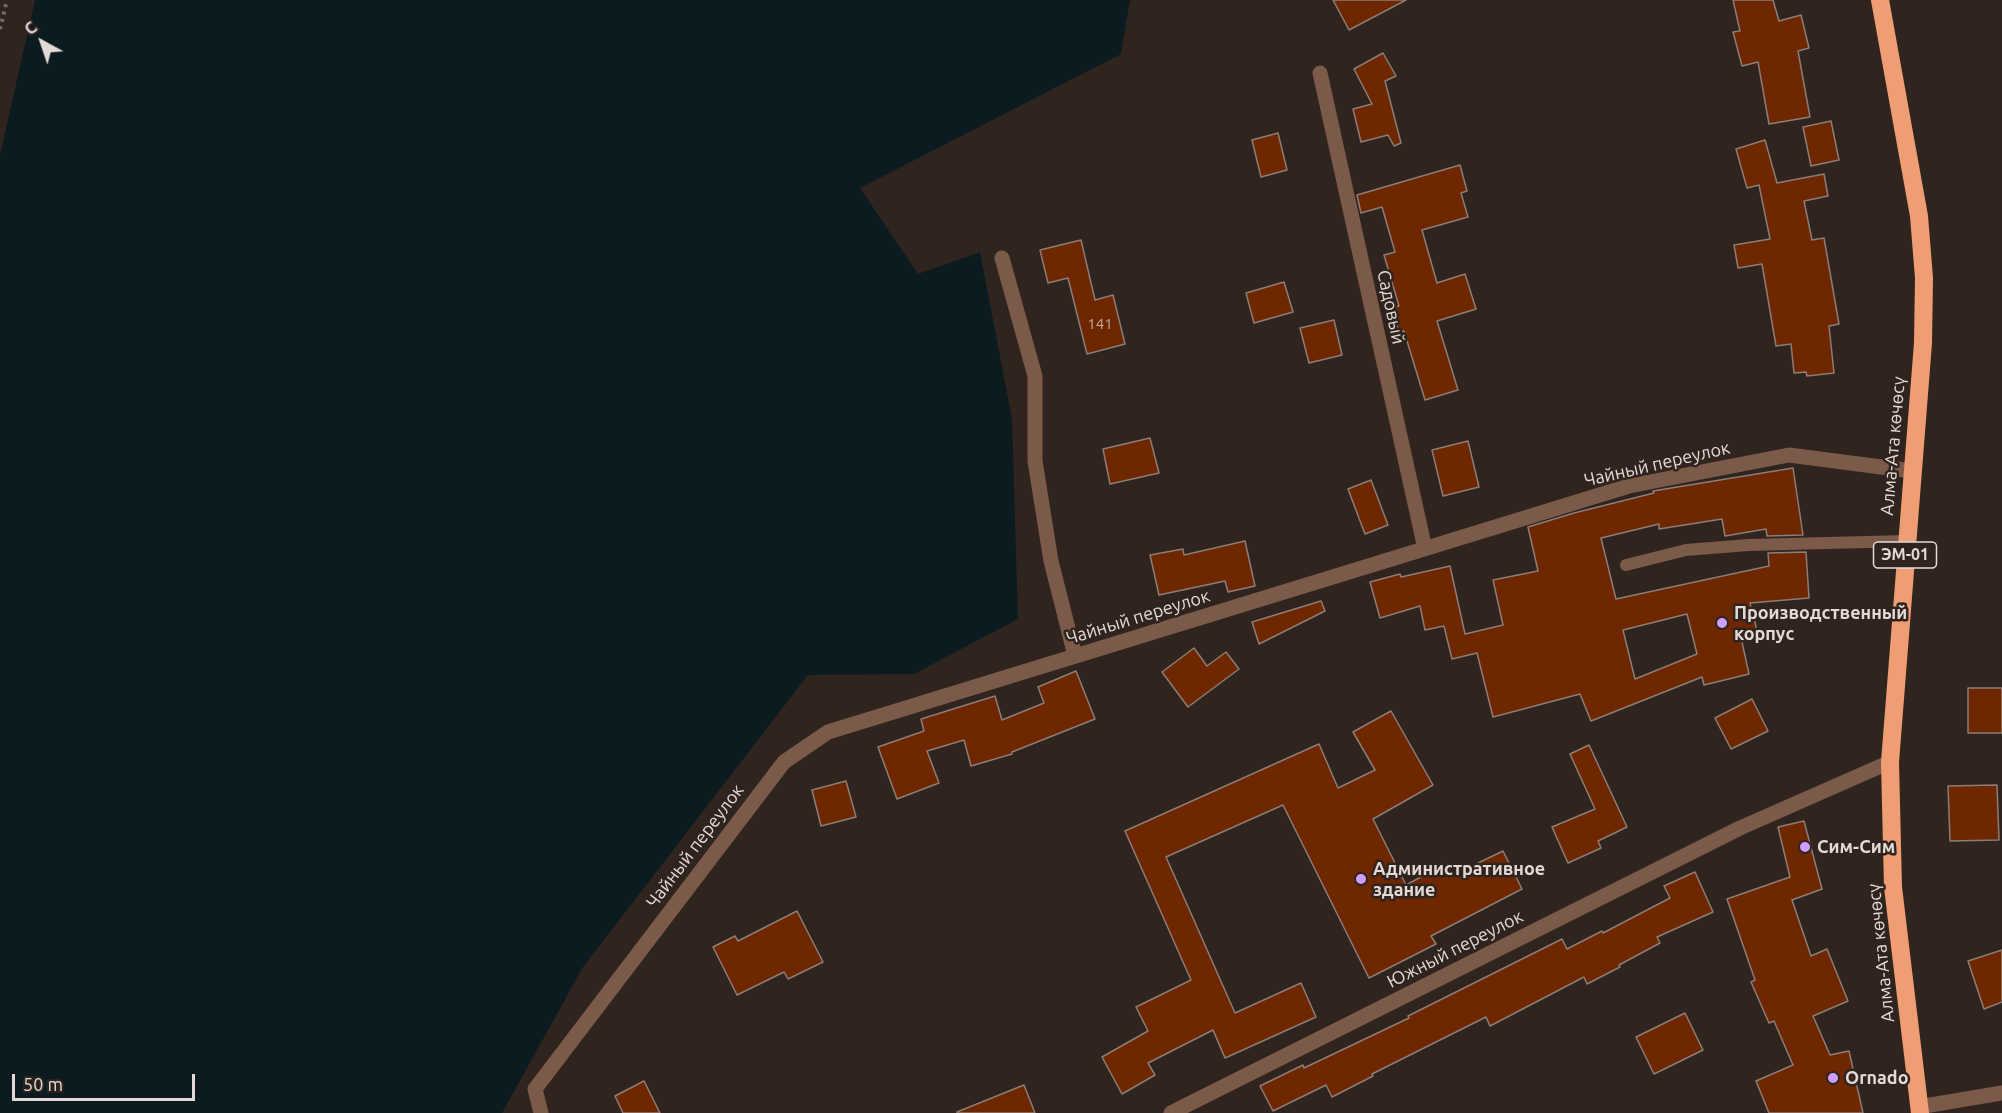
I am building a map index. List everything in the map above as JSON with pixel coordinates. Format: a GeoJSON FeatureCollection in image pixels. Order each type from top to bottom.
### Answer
{"type":"FeatureCollection","features":[{"type":"Feature","properties":{"kind":"highway","name":"Алма-Ата көчөсү"},"geometry":{"type":"LineString","coordinates":[[1880,0],[1919,216],[1924,278],[1923,343],[1890,762],[1893,887],[1920,1110]]}},
{"type":"Feature","properties":{"kind":"street","name":"Садовый"},"geometry":{"type":"LineString","coordinates":[[1320,74],[1425,549]]}},
{"type":"Feature","properties":{"kind":"street"},"geometry":{"type":"LineString","coordinates":[[1002,258],[1035,376],[1035,461],[1051,561],[1075,656]]}},
{"type":"Feature","properties":{"kind":"street","name":"Чайный переулок"},"geometry":{"type":"LineString","coordinates":[[541,1113],[535,1089],[784,762],[828,732],[1629,486],[1789,455],[1912,471]]}},
{"type":"Feature","properties":{"kind":"street","name":"Южный переулок"},"geometry":{"type":"LineString","coordinates":[[1171,1113],[1740,828],[1890,762]]}},
{"type":"Feature","properties":{"kind":"street"},"geometry":{"type":"LineString","coordinates":[[1920,1110],[2002,1093]]}},
{"type":"Feature","properties":{"kind":"lane"},"geometry":{"type":"LineString","coordinates":[[1626,565],[1686,550],[1748,545],[1906,541]]}},
{"type":"Feature","properties":{"kind":"path"},"geometry":{"type":"LineString","coordinates":[[0,29],[7,0]]}},
{"type":"Feature","properties":{"kind":"shaded area"},"geometry":{"type":"Polygon","coordinates":[[[35,0],[1130,0],[1121,54],[860,188],[918,274],[980,252],[1012,419],[1018,619],[914,674],[808,675],[583,967],[502,1113],[0,1113],[0,155],[35,0]]]}},
{"type":"Feature","properties":{"kind":"building"},"geometry":{"type":"Polygon","coordinates":[[[1333,0],[1406,0],[1349,30],[1333,0]]]}},
{"type":"Feature","properties":{"kind":"building"},"geometry":{"type":"Polygon","coordinates":[[[1733,0],[1773,0],[1779,21],[1801,15],[1809,48],[1798,51],[1810,117],[1769,124],[1758,62],[1742,66],[1733,32],[1740,31],[1733,0]]]}},
{"type":"Feature","properties":{"kind":"building"},"geometry":{"type":"Polygon","coordinates":[[[1383,53],[1396,76],[1385,81],[1401,143],[1394,146],[1388,135],[1361,142],[1353,109],[1372,104],[1354,69],[1383,53]]]}},
{"type":"Feature","properties":{"kind":"building"},"geometry":{"type":"Polygon","coordinates":[[[1831,121],[1839,160],[1811,166],[1803,127],[1831,121]]]}},
{"type":"Feature","properties":{"kind":"building"},"geometry":{"type":"Polygon","coordinates":[[[1278,133],[1287,170],[1261,177],[1252,140],[1278,133]]]}},
{"type":"Feature","properties":{"kind":"building"},"geometry":{"type":"Polygon","coordinates":[[[1765,140],[1777,183],[1824,174],[1828,196],[1804,201],[1812,240],[1824,238],[1839,324],[1829,326],[1834,373],[1807,376],[1806,372],[1794,373],[1791,344],[1776,346],[1762,264],[1738,268],[1734,245],[1770,239],[1759,185],[1747,188],[1736,149],[1765,140]]]}},
{"type":"Feature","properties":{"kind":"building"},"geometry":{"type":"Polygon","coordinates":[[[1460,165],[1467,191],[1461,193],[1468,217],[1422,230],[1437,283],[1465,274],[1476,309],[1437,321],[1458,390],[1425,400],[1404,331],[1399,332],[1392,307],[1399,306],[1384,255],[1395,252],[1382,207],[1361,213],[1357,195],[1460,165]]]}},
{"type":"Feature","properties":{"kind":"building"},"geometry":{"type":"Polygon","coordinates":[[[1081,240],[1095,300],[1113,295],[1125,344],[1087,354],[1068,278],[1048,283],[1040,250],[1081,240]]]}},
{"type":"Feature","properties":{"kind":"building"},"geometry":{"type":"Polygon","coordinates":[[[1284,282],[1293,312],[1254,323],[1246,293],[1284,282]]]}},
{"type":"Feature","properties":{"kind":"building"},"geometry":{"type":"Polygon","coordinates":[[[1334,320],[1342,355],[1309,363],[1300,328],[1334,320]]]}},
{"type":"Feature","properties":{"kind":"building"},"geometry":{"type":"Polygon","coordinates":[[[1150,438],[1159,473],[1110,484],[1103,449],[1150,438]]]}},
{"type":"Feature","properties":{"kind":"building"},"geometry":{"type":"Polygon","coordinates":[[[1468,441],[1479,487],[1443,496],[1432,450],[1468,441]]]}},
{"type":"Feature","properties":{"kind":"building"},"geometry":{"type":"Polygon","coordinates":[[[1793,468],[1803,535],[1767,536],[1766,529],[1725,536],[1722,519],[1659,529],[1659,524],[1601,538],[1616,599],[1769,566],[1768,553],[1806,552],[1809,598],[1750,603],[1759,638],[1742,642],[1749,674],[1704,685],[1702,677],[1591,721],[1580,694],[1493,717],[1477,653],[1452,659],[1444,626],[1425,630],[1420,606],[1380,618],[1370,582],[1400,574],[1401,577],[1450,566],[1465,634],[1503,625],[1493,580],[1538,571],[1528,527],[1654,493],[1653,491],[1793,468]],[[1687,614],[1623,630],[1635,679],[1697,654],[1687,614]]]}},
{"type":"Feature","properties":{"kind":"building"},"geometry":{"type":"Polygon","coordinates":[[[1371,480],[1388,525],[1365,534],[1348,489],[1371,480]]]}},
{"type":"Feature","properties":{"kind":"building"},"geometry":{"type":"Polygon","coordinates":[[[1245,541],[1255,586],[1228,592],[1225,581],[1159,595],[1150,555],[1183,549],[1184,555],[1245,541]]]}},
{"type":"Feature","properties":{"kind":"building"},"geometry":{"type":"Polygon","coordinates":[[[1321,601],[1325,611],[1259,644],[1252,622],[1321,601]]]}},
{"type":"Feature","properties":{"kind":"building"},"geometry":{"type":"Polygon","coordinates":[[[1194,648],[1207,666],[1226,652],[1239,669],[1188,707],[1162,672],[1194,648]]]}},
{"type":"Feature","properties":{"kind":"building"},"geometry":{"type":"Polygon","coordinates":[[[1076,671],[1095,719],[1012,752],[1012,754],[971,766],[964,740],[927,751],[939,783],[897,799],[878,747],[924,731],[921,719],[995,696],[1002,720],[1044,703],[1038,687],[1076,671]]]}},
{"type":"Feature","properties":{"kind":"building"},"geometry":{"type":"Polygon","coordinates":[[[1968,688],[2002,688],[2002,733],[1968,733],[1968,688]]]}},
{"type":"Feature","properties":{"kind":"building"},"geometry":{"type":"Polygon","coordinates":[[[1752,699],[1768,731],[1731,749],[1715,718],[1752,699]]]}},
{"type":"Feature","properties":{"kind":"building"},"geometry":{"type":"Polygon","coordinates":[[[1391,711],[1433,785],[1373,819],[1406,885],[1445,864],[1451,876],[1503,851],[1522,889],[1431,936],[1436,944],[1369,978],[1283,805],[1166,857],[1235,1013],[1301,983],[1316,1017],[1225,1058],[1213,1030],[1148,1063],[1155,1075],[1122,1094],[1102,1057],[1148,1031],[1136,1007],[1191,980],[1125,831],[1319,744],[1338,788],[1375,770],[1353,732],[1391,711]]]}},
{"type":"Feature","properties":{"kind":"building"},"geometry":{"type":"Polygon","coordinates":[[[1589,745],[1627,827],[1598,841],[1601,848],[1568,863],[1552,827],[1595,809],[1570,754],[1589,745]]]}},
{"type":"Feature","properties":{"kind":"building"},"geometry":{"type":"Polygon","coordinates":[[[846,781],[856,817],[821,826],[812,790],[846,781]]]}},
{"type":"Feature","properties":{"kind":"building"},"geometry":{"type":"Polygon","coordinates":[[[1997,785],[1999,840],[1950,841],[1948,786],[1997,785]]]}},
{"type":"Feature","properties":{"kind":"building"},"geometry":{"type":"Polygon","coordinates":[[[1804,821],[1822,889],[1792,900],[1811,956],[1827,949],[1848,1001],[1813,1016],[1830,1055],[1849,1051],[1863,1113],[1769,1113],[1756,1081],[1793,1065],[1774,1021],[1769,1023],[1751,982],[1755,980],[1727,899],[1790,877],[1778,827],[1804,821]]]}},
{"type":"Feature","properties":{"kind":"building"},"geometry":{"type":"Polygon","coordinates":[[[1695,872],[1713,912],[1657,937],[1660,943],[1619,965],[1620,967],[1587,984],[1584,977],[1490,1026],[1486,1017],[1372,1074],[1373,1076],[1332,1097],[1326,1085],[1273,1111],[1260,1086],[1303,1065],[1304,1068],[1409,1018],[1408,1016],[1562,939],[1567,949],[1602,931],[1603,933],[1670,898],[1664,886],[1695,872]]]}},
{"type":"Feature","properties":{"kind":"building"},"geometry":{"type":"Polygon","coordinates":[[[797,911],[823,962],[788,979],[784,972],[737,995],[713,947],[735,936],[738,941],[797,911]]]}},
{"type":"Feature","properties":{"kind":"building"},"geometry":{"type":"Polygon","coordinates":[[[2002,950],[2002,1002],[1984,1009],[1968,961],[2002,950]]]}},
{"type":"Feature","properties":{"kind":"building"},"geometry":{"type":"Polygon","coordinates":[[[1685,1013],[1703,1050],[1654,1074],[1636,1037],[1685,1013]]]}},
{"type":"Feature","properties":{"kind":"building"},"geometry":{"type":"Polygon","coordinates":[[[644,1081],[660,1113],[623,1113],[615,1096],[644,1081]]]}},
{"type":"Feature","properties":{"kind":"building"},"geometry":{"type":"Polygon","coordinates":[[[1024,1085],[1035,1113],[957,1113],[957,1112],[1024,1085]]]}},
{"type":"Feature","properties":{"kind":"place","name":"Производственный корпус"},"geometry":{"type":"Point","coordinates":[1722,623]}},
{"type":"Feature","properties":{"kind":"place","name":"Сим-Сим"},"geometry":{"type":"Point","coordinates":[1805,847]}},
{"type":"Feature","properties":{"kind":"place","name":"Административное здание"},"geometry":{"type":"Point","coordinates":[1361,879]}},
{"type":"Feature","properties":{"kind":"place","name":"Ornado"},"geometry":{"type":"Point","coordinates":[1833,1078]}}]}
